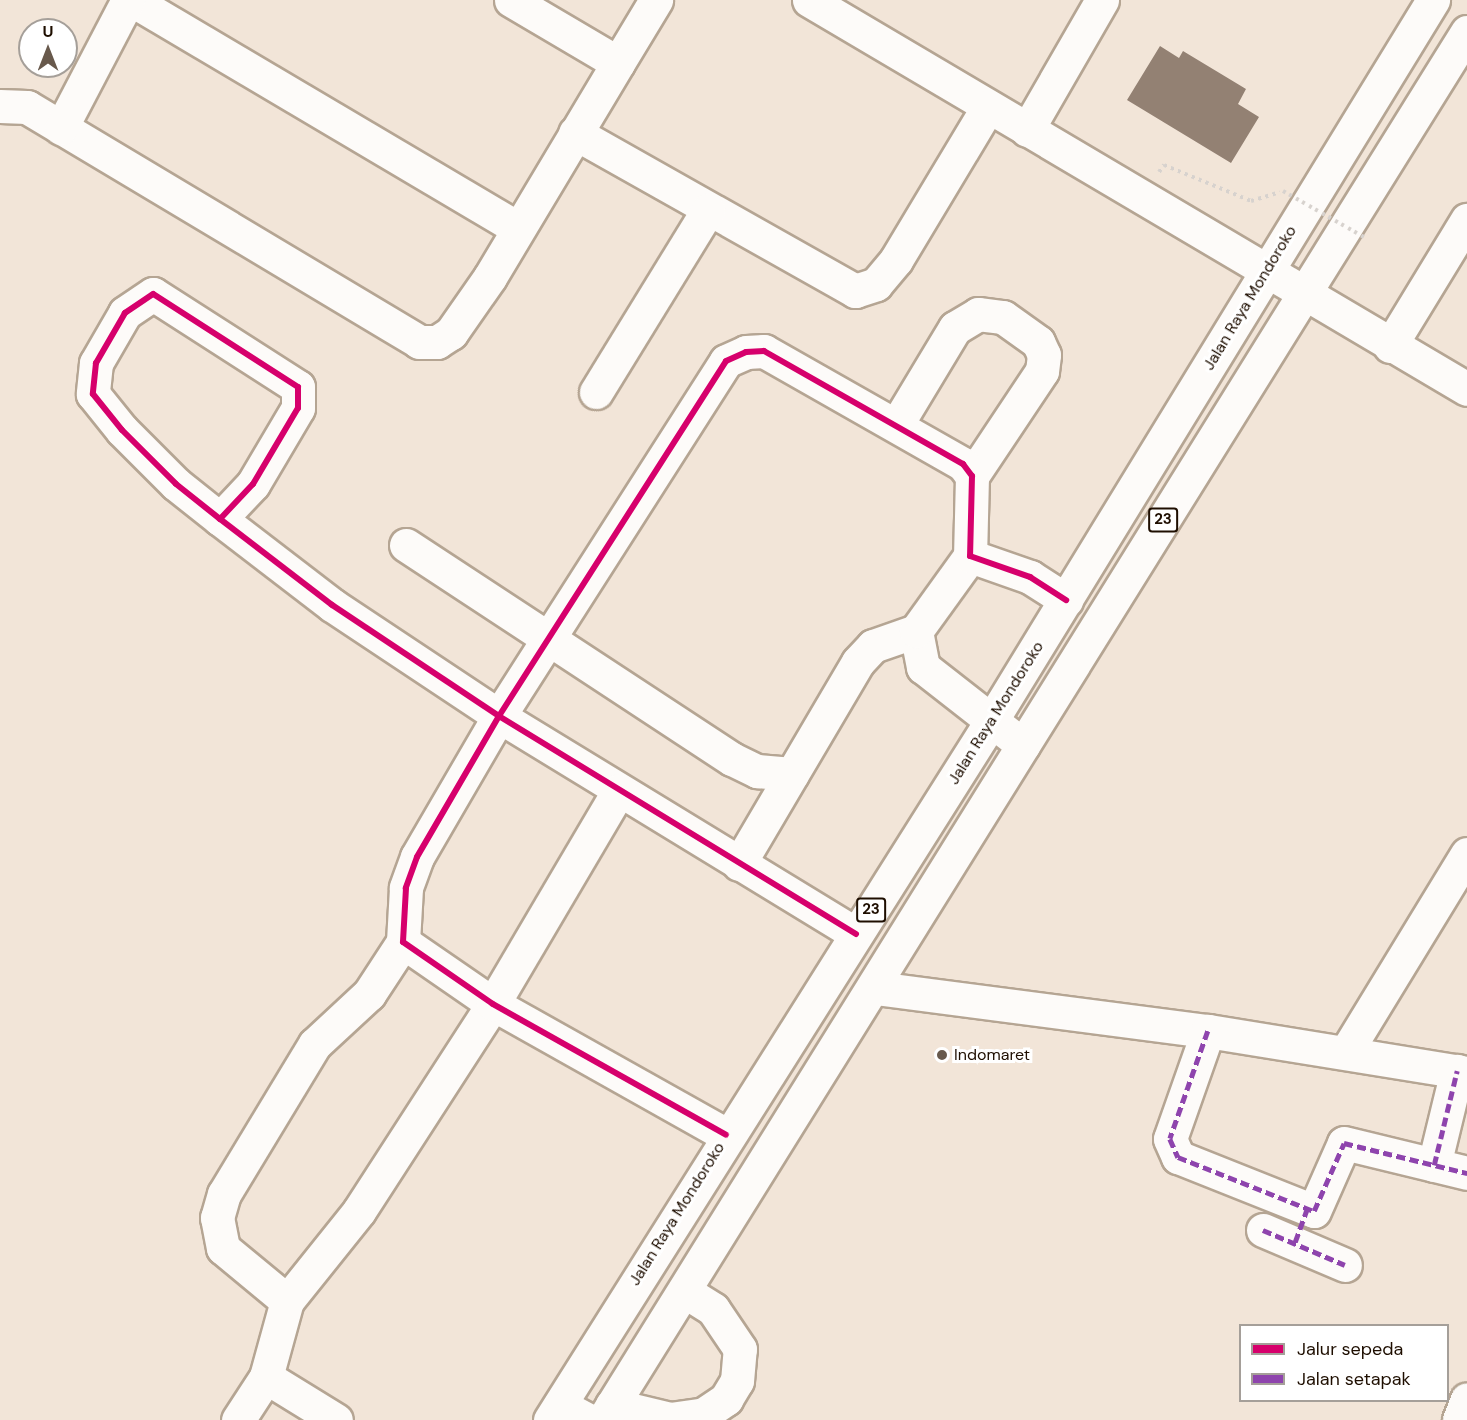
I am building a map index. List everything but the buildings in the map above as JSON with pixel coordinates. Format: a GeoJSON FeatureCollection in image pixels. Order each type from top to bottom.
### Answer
{"type":"FeatureCollection","features":[{"type":"Feature","properties":{"kind":"main road"},"geometry":{"type":"LineString","coordinates":[[61,128],[130,0],[517,228]]}},
{"type":"Feature","properties":{"kind":"main road"},"geometry":{"type":"LineString","coordinates":[[511,0],[618,63]]}},
{"type":"Feature","properties":{"kind":"main road"},"geometry":{"type":"LineString","coordinates":[[0,106],[27,107],[419,342],[437,342],[452,333],[656,0]]}},
{"type":"Feature","properties":{"kind":"main road"},"geometry":{"type":"LineString","coordinates":[[809,0],[1303,296],[1467,389]]}},
{"type":"Feature","properties":{"kind":"main road"},"geometry":{"type":"LineString","coordinates":[[1027,130],[1102,0]]}},
{"type":"Feature","properties":{"kind":"main road","name":"Jalan Raya Mondoroko"},"geometry":{"type":"LineString","coordinates":[[583,1414],[726,1135],[990,723],[1433,0]]}},
{"type":"Feature","properties":{"kind":"main road","name":"23"},"geometry":{"type":"LineString","coordinates":[[583,1414],[684,1291],[876,988],[1023,745],[1467,32]]}},
{"type":"Feature","properties":{"kind":"main road"},"geometry":{"type":"LineString","coordinates":[[575,133],[855,291],[876,284],[896,260],[988,107]]}},
{"type":"Feature","properties":{"kind":"main road"},"geometry":{"type":"LineString","coordinates":[[596,392],[708,210]]}},
{"type":"Feature","properties":{"kind":"main road"},"geometry":{"type":"LineString","coordinates":[[1390,346],[1467,220]]}},
{"type":"Feature","properties":{"kind":"main road"},"geometry":{"type":"LineString","coordinates":[[220,519],[253,484],[298,408],[298,387],[153,294],[125,313],[96,363],[93,393],[176,484],[220,519],[332,604],[499,716],[856,934]]}},
{"type":"Feature","properties":{"kind":"main road"},"geometry":{"type":"LineString","coordinates":[[739,864],[866,652],[916,631],[970,556],[972,476],[1042,371],[1044,355],[1038,342],[1003,317],[978,314],[955,328],[897,424]]}},
{"type":"Feature","properties":{"kind":"main road"},"geometry":{"type":"LineString","coordinates":[[287,1301],[223,1248],[217,1218],[224,1194],[315,1044],[369,993],[403,942],[406,888],[417,857],[499,716],[726,361],[764,351],[942,449],[972,476]]}},
{"type":"Feature","properties":{"kind":"main road"},"geometry":{"type":"LineString","coordinates":[[406,545],[732,759],[757,771],[792,774]]}},
{"type":"Feature","properties":{"kind":"main road"},"geometry":{"type":"LineString","coordinates":[[970,556],[1030,577],[1066,600]]}},
{"type":"Feature","properties":{"kind":"main road"},"geometry":{"type":"LineString","coordinates":[[916,631],[923,667],[990,723],[1023,745]]}},
{"type":"Feature","properties":{"kind":"main road"},"geometry":{"type":"LineString","coordinates":[[238,1420],[266,1377],[287,1301],[359,1211],[493,1004],[619,790]]}},
{"type":"Feature","properties":{"kind":"main road"},"geometry":{"type":"LineString","coordinates":[[1346,1052],[1467,854]]}},
{"type":"Feature","properties":{"kind":"main road"},"geometry":{"type":"LineString","coordinates":[[403,942],[493,1004],[726,1135]]}},
{"type":"Feature","properties":{"kind":"main road"},"geometry":{"type":"LineString","coordinates":[[876,988],[1208,1031],[1462,1072],[1434,1165]]}},
{"type":"Feature","properties":{"kind":"main road"},"geometry":{"type":"LineString","coordinates":[[1208,1031],[1170,1148],[1178,1157],[1307,1209],[1317,1209],[1344,1143],[1467,1173]]}},
{"type":"Feature","properties":{"kind":"main road"},"geometry":{"type":"LineString","coordinates":[[751,1096],[791,1119]]}},
{"type":"Feature","properties":{"kind":"main road"},"geometry":{"type":"LineString","coordinates":[[1295,1242],[1307,1209]]}},
{"type":"Feature","properties":{"kind":"main road"},"geometry":{"type":"LineString","coordinates":[[1263,1230],[1345,1265]]}},
{"type":"Feature","properties":{"kind":"main road"},"geometry":{"type":"LineString","coordinates":[[583,1414],[670,1419],[704,1414],[726,1399],[737,1381],[740,1349],[713,1309],[684,1291]]}},
{"type":"Feature","properties":{"kind":"main road"},"geometry":{"type":"LineString","coordinates":[[266,1377],[336,1420]]}},
{"type":"Feature","properties":{"kind":"main road"},"geometry":{"type":"LineString","coordinates":[[1459,1420],[1467,1399]]}},
{"type":"Feature","properties":{"kind":"path"},"geometry":{"type":"LineString","coordinates":[[1215,189],[1251,201],[1283,191],[1365,237]]}},
{"type":"Feature","properties":{"kind":"marked path"},"geometry":{"type":"LineString","coordinates":[[1208,1031],[1170,1139],[1178,1157],[1314,1211],[1344,1143],[1467,1173]]}},
{"type":"Feature","properties":{"kind":"marked path"},"geometry":{"type":"LineString","coordinates":[[1434,1165],[1457,1071]]}},
{"type":"Feature","properties":{"kind":"marked path"},"geometry":{"type":"LineString","coordinates":[[1295,1242],[1307,1209]]}},
{"type":"Feature","properties":{"kind":"marked path"},"geometry":{"type":"LineString","coordinates":[[1263,1230],[1345,1265]]}},
{"type":"Feature","properties":{"kind":"cycle path"},"geometry":{"type":"LineString","coordinates":[[220,519],[253,484],[298,408],[298,387],[153,294],[125,313],[96,363],[93,394],[122,430],[176,484],[220,519],[332,605],[499,716],[417,857],[406,888],[403,942],[493,1004],[726,1135]]}},
{"type":"Feature","properties":{"kind":"cycle path"},"geometry":{"type":"LineString","coordinates":[[856,934],[499,716],[726,361],[746,352],[764,351],[963,464],[972,476],[970,556],[1030,577],[1066,600]]}},
{"type":"Feature","properties":{"kind":"place","name":"Indomaret"},"geometry":{"type":"Point","coordinates":[942,1055]}}]}
